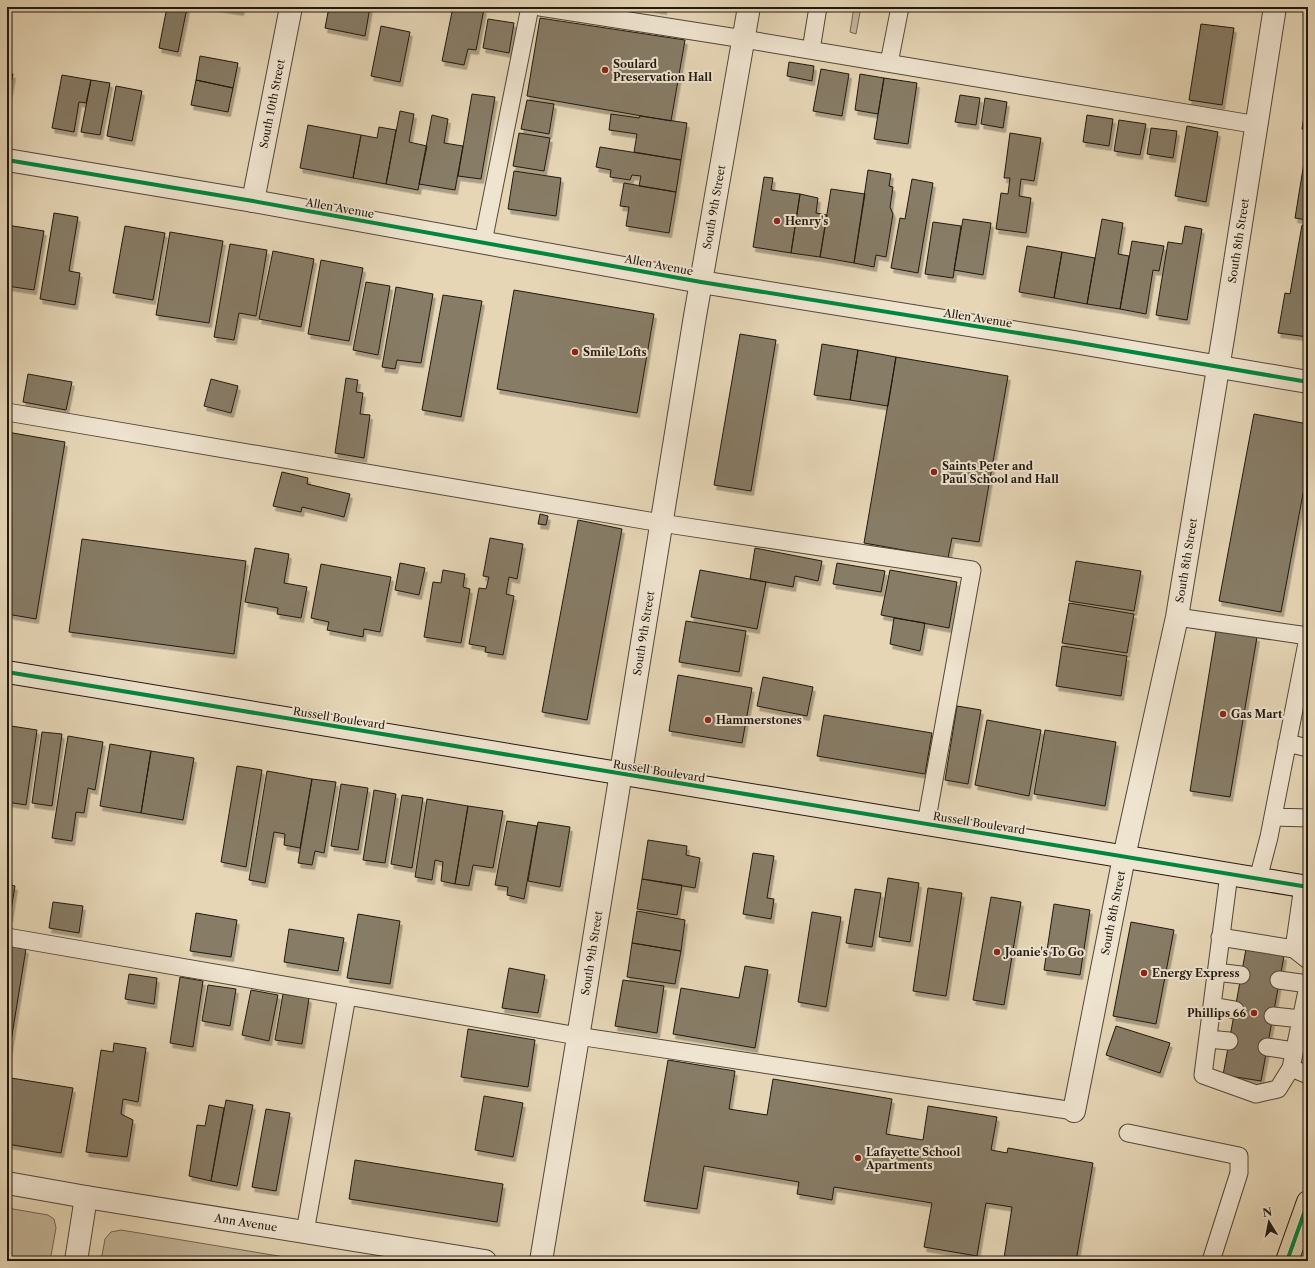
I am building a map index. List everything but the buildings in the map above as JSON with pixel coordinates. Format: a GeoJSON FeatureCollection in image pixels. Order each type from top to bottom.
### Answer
{"type":"FeatureCollection","features":[{"type":"Feature","properties":{"kind":"main road"},"geometry":{"type":"LineString","coordinates":[[1286,1261],[1308,1202]]}},
{"type":"Feature","properties":{"kind":"street","name":"South 10th Street"},"geometry":{"type":"LineString","coordinates":[[253,201],[291,7]]}},
{"type":"Feature","properties":{"kind":"street","name":"South 9th Street"},"geometry":{"type":"LineString","coordinates":[[541,1261],[661,523],[749,7]]}},
{"type":"Feature","properties":{"kind":"street","name":"South 8th Street"},"geometry":{"type":"LineString","coordinates":[[1074,1110],[1124,857],[1176,617],[1258,125],[1276,7]]}},
{"type":"Feature","properties":{"kind":"street","name":"Allen Avenue"},"geometry":{"type":"LineString","coordinates":[[7,160],[253,201],[701,282],[1308,382]]}},
{"type":"Feature","properties":{"kind":"street","name":"Russell Boulevard"},"geometry":{"type":"LineString","coordinates":[[7,672],[1305,887]]}},
{"type":"Feature","properties":{"kind":"street","name":"Ann Avenue"},"geometry":{"type":"LineString","coordinates":[[7,1183],[485,1261]]}},
{"type":"Feature","properties":{"kind":"street"},"geometry":{"type":"LineString","coordinates":[[76,1261],[86,1197]]}},
{"type":"Feature","properties":{"kind":"lane"},"geometry":{"type":"LineString","coordinates":[[483,242],[530,7]]}},
{"type":"Feature","properties":{"kind":"lane"},"geometry":{"type":"LineString","coordinates":[[540,7],[811,50],[1258,125]]}},
{"type":"Feature","properties":{"kind":"lane"},"geometry":{"type":"LineString","coordinates":[[811,50],[818,7]]}},
{"type":"Feature","properties":{"kind":"lane"},"geometry":{"type":"LineString","coordinates":[[889,63],[900,7]]}},
{"type":"Feature","properties":{"kind":"lane"},"geometry":{"type":"LineString","coordinates":[[7,412],[661,523],[972,570],[926,824]]}},
{"type":"Feature","properties":{"kind":"lane"},"geometry":{"type":"LineString","coordinates":[[1176,617],[1308,637],[1303,687],[1287,744],[1273,817],[1258,879]]}},
{"type":"Feature","properties":{"kind":"lane"},"geometry":{"type":"LineString","coordinates":[[1287,744],[1308,748]]}},
{"type":"Feature","properties":{"kind":"lane"},"geometry":{"type":"LineString","coordinates":[[1273,817],[1308,818]]}},
{"type":"Feature","properties":{"kind":"lane"},"geometry":{"type":"LineString","coordinates":[[1228,874],[1203,1075],[1256,1094],[1278,1089],[1291,1068],[1304,1012],[1308,985],[1279,980]]}},
{"type":"Feature","properties":{"kind":"lane"},"geometry":{"type":"LineString","coordinates":[[1294,949],[1305,887]]}},
{"type":"Feature","properties":{"kind":"lane"},"geometry":{"type":"LineString","coordinates":[[7,937],[578,1036],[1074,1110]]}},
{"type":"Feature","properties":{"kind":"lane"},"geometry":{"type":"LineString","coordinates":[[1220,937],[1294,949],[1308,960]]}},
{"type":"Feature","properties":{"kind":"lane"},"geometry":{"type":"LineString","coordinates":[[1216,972],[1241,975]]}},
{"type":"Feature","properties":{"kind":"lane"},"geometry":{"type":"LineString","coordinates":[[305,1232],[347,996]]}},
{"type":"Feature","properties":{"kind":"lane"},"geometry":{"type":"LineString","coordinates":[[1212,1006],[1235,1010]]}},
{"type":"Feature","properties":{"kind":"lane"},"geometry":{"type":"LineString","coordinates":[[1273,1016],[1304,1012]]}},
{"type":"Feature","properties":{"kind":"lane"},"geometry":{"type":"LineString","coordinates":[[1208,1039],[1229,1042]]}},
{"type":"Feature","properties":{"kind":"lane"},"geometry":{"type":"LineString","coordinates":[[1267,1047],[1294,1051]]}},
{"type":"Feature","properties":{"kind":"lane"},"geometry":{"type":"LineString","coordinates":[[1291,1068],[1308,1075]]}},
{"type":"Feature","properties":{"kind":"lane"},"geometry":{"type":"LineString","coordinates":[[1128,1133],[1239,1156],[1239,1173],[1211,1261]]}},
{"type":"Feature","properties":{"kind":"shaded area"},"geometry":{"type":"Polygon","coordinates":[[[854,7],[861,7],[856,34],[850,32],[854,7]]]}},
{"type":"Feature","properties":{"kind":"shaded area"},"geometry":{"type":"Polygon","coordinates":[[[7,1208],[48,1215],[54,1219],[56,1228],[50,1261],[7,1261],[7,1208]]]}},
{"type":"Feature","properties":{"kind":"shaded area"},"geometry":{"type":"Polygon","coordinates":[[[121,1230],[309,1261],[101,1261],[105,1239],[111,1232],[121,1230]]]}},
{"type":"Feature","properties":{"kind":"cycle path"},"geometry":{"type":"LineString","coordinates":[[7,160],[253,201],[701,282],[1068,341],[1308,382]]}},
{"type":"Feature","properties":{"kind":"cycle path"},"geometry":{"type":"LineString","coordinates":[[7,672],[1308,887]]}},
{"type":"Feature","properties":{"kind":"cycle path"},"geometry":{"type":"LineString","coordinates":[[1287,1261],[1308,1202]]}},
{"type":"Feature","properties":{"kind":"place","name":"Soulard Preservation Hall"},"geometry":{"type":"Point","coordinates":[605,70]}},
{"type":"Feature","properties":{"kind":"place","name":"Henry's"},"geometry":{"type":"Point","coordinates":[777,221]}},
{"type":"Feature","properties":{"kind":"place","name":"Smile Lofts"},"geometry":{"type":"Point","coordinates":[575,352]}},
{"type":"Feature","properties":{"kind":"place","name":"Saints Peter and Paul School and Hall"},"geometry":{"type":"Point","coordinates":[934,472]}},
{"type":"Feature","properties":{"kind":"place","name":"Gas Mart"},"geometry":{"type":"Point","coordinates":[1223,714]}},
{"type":"Feature","properties":{"kind":"place","name":"Hammerstones"},"geometry":{"type":"Point","coordinates":[708,720]}},
{"type":"Feature","properties":{"kind":"place","name":"Joanie's To Go"},"geometry":{"type":"Point","coordinates":[997,952]}},
{"type":"Feature","properties":{"kind":"place","name":"Energy Express"},"geometry":{"type":"Point","coordinates":[1144,973]}},
{"type":"Feature","properties":{"kind":"place","name":"Phillips 66"},"geometry":{"type":"Point","coordinates":[1254,1013]}},
{"type":"Feature","properties":{"kind":"place","name":"Lafayette School Apartments"},"geometry":{"type":"Point","coordinates":[858,1158]}}]}
